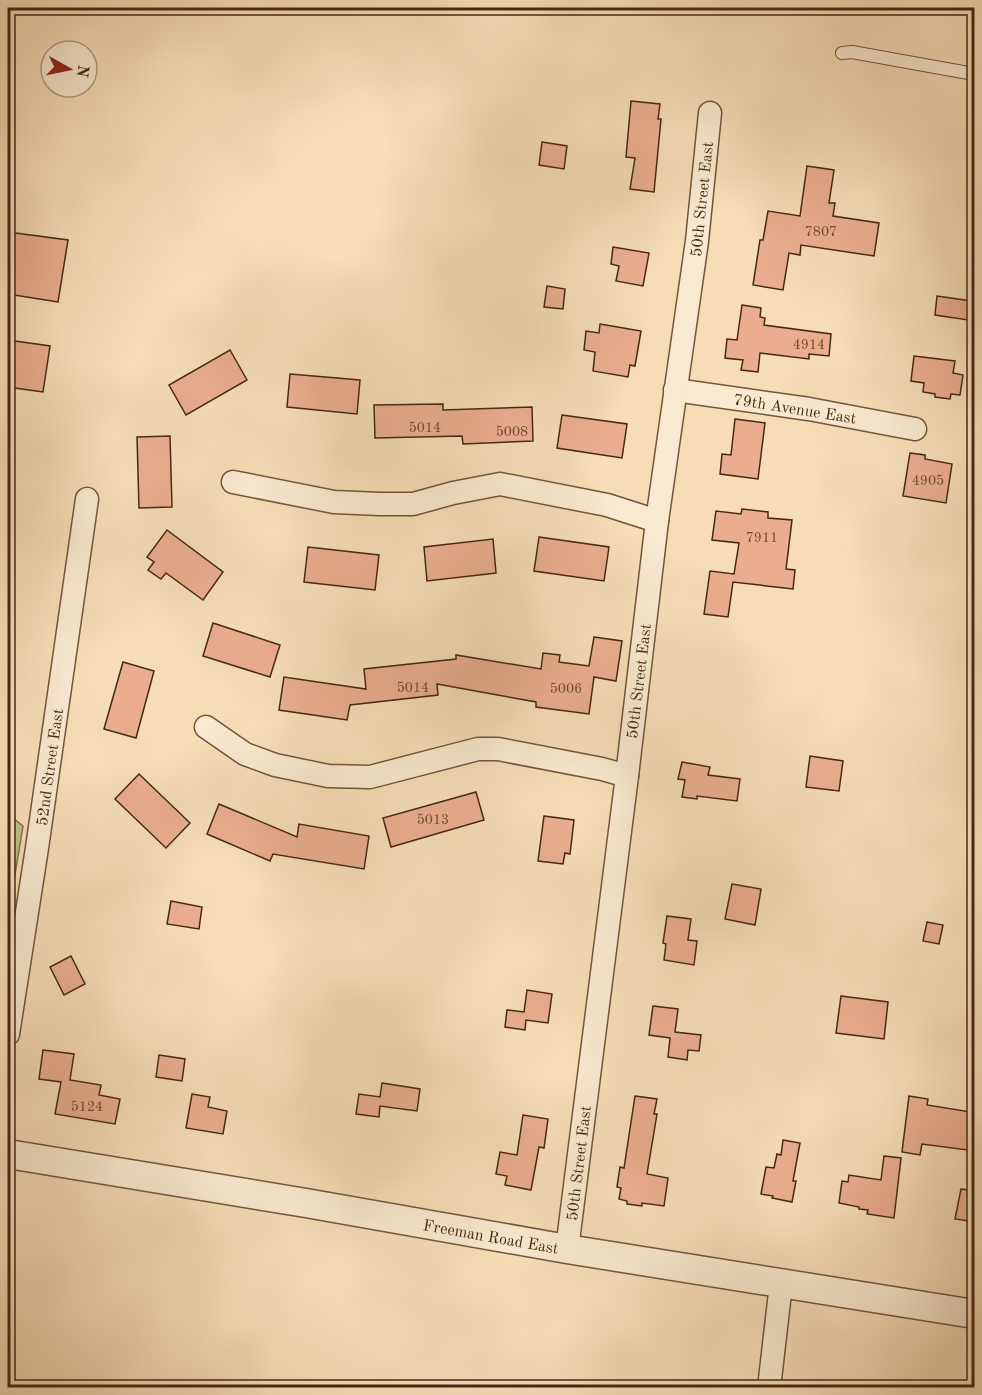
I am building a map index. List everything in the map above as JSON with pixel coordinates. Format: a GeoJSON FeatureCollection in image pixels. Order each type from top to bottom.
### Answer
{"type":"FeatureCollection","features":[{"type":"Feature","properties":{"kind":"street","name":"50th Street East"},"geometry":{"type":"LineString","coordinates":[[567,1249],[657,521],[697,241],[710,113]]}},
{"type":"Feature","properties":{"kind":"street","name":"79th Avenue East"},"geometry":{"type":"LineString","coordinates":[[675,390],[809,409],[915,429]]}},
{"type":"Feature","properties":{"kind":"street"},"geometry":{"type":"LineString","coordinates":[[233,482],[334,501],[380,504],[413,504],[465,490],[500,484],[607,505],[657,521]]}},
{"type":"Feature","properties":{"kind":"street","name":"52nd Street East"},"geometry":{"type":"LineString","coordinates":[[8,1034],[87,499]]}},
{"type":"Feature","properties":{"kind":"street"},"geometry":{"type":"LineString","coordinates":[[206,727],[245,754],[275,765],[328,776],[370,777],[478,749],[498,749],[627,776]]}},
{"type":"Feature","properties":{"kind":"street","name":"Freeman Road East"},"geometry":{"type":"LineString","coordinates":[[8,1154],[567,1249],[975,1314]]}},
{"type":"Feature","properties":{"kind":"street"},"geometry":{"type":"LineString","coordinates":[[769,1388],[781,1284]]}},
{"type":"Feature","properties":{"kind":"lane"},"geometry":{"type":"LineString","coordinates":[[842,54],[852,52],[975,74]]}},
{"type":"Feature","properties":{"kind":"shaded area"},"geometry":{"type":"Polygon","coordinates":[[[8,814],[23,826],[8,917],[8,814]]]}},
{"type":"Feature","properties":{"kind":"building"},"geometry":{"type":"Polygon","coordinates":[[[631,101],[660,104],[658,119],[661,119],[654,192],[630,189],[635,158],[626,157],[631,101]]]}},
{"type":"Feature","properties":{"kind":"building"},"geometry":{"type":"Polygon","coordinates":[[[542,142],[567,146],[564,169],[539,165],[542,142]]]}},
{"type":"Feature","properties":{"kind":"building"},"geometry":{"type":"Polygon","coordinates":[[[807,166],[834,170],[829,203],[835,203],[833,216],[879,223],[874,256],[801,245],[800,255],[789,253],[783,290],[753,285],[760,240],[763,240],[768,211],[800,216],[807,166]]]}},
{"type":"Feature","properties":{"kind":"building"},"geometry":{"type":"Polygon","coordinates":[[[8,232],[68,240],[58,302],[8,294],[8,232]]]}},
{"type":"Feature","properties":{"kind":"building"},"geometry":{"type":"Polygon","coordinates":[[[613,247],[649,253],[643,286],[616,281],[619,266],[611,264],[613,247]]]}},
{"type":"Feature","properties":{"kind":"building"},"geometry":{"type":"Polygon","coordinates":[[[547,286],[565,289],[563,309],[544,307],[547,286]]]}},
{"type":"Feature","properties":{"kind":"building"},"geometry":{"type":"Polygon","coordinates":[[[937,296],[971,301],[968,320],[935,315],[937,296]]]}},
{"type":"Feature","properties":{"kind":"building"},"geometry":{"type":"Polygon","coordinates":[[[742,305],[761,308],[760,317],[765,318],[764,325],[831,334],[829,356],[809,354],[809,359],[760,353],[758,372],[741,370],[743,360],[725,358],[727,339],[737,340],[742,305]]]}},
{"type":"Feature","properties":{"kind":"building"},"geometry":{"type":"Polygon","coordinates":[[[600,324],[641,331],[635,366],[630,365],[628,377],[593,371],[595,352],[584,350],[586,331],[599,333],[600,324]]]}},
{"type":"Feature","properties":{"kind":"building"},"geometry":{"type":"Polygon","coordinates":[[[8,340],[50,346],[43,392],[8,387],[8,340]]]}},
{"type":"Feature","properties":{"kind":"building"},"geometry":{"type":"Polygon","coordinates":[[[230,350],[247,380],[186,415],[169,385],[230,350]]]}},
{"type":"Feature","properties":{"kind":"building"},"geometry":{"type":"Polygon","coordinates":[[[914,356],[955,361],[953,373],[963,375],[960,395],[951,394],[950,399],[935,397],[935,394],[923,392],[924,383],[911,381],[914,356]]]}},
{"type":"Feature","properties":{"kind":"building"},"geometry":{"type":"Polygon","coordinates":[[[290,374],[360,380],[357,414],[287,407],[290,374]]]}},
{"type":"Feature","properties":{"kind":"building"},"geometry":{"type":"Polygon","coordinates":[[[443,404],[443,410],[532,407],[533,441],[463,444],[462,436],[375,438],[374,405],[443,404]]]}},
{"type":"Feature","properties":{"kind":"building"},"geometry":{"type":"Polygon","coordinates":[[[562,415],[627,424],[622,458],[557,448],[562,415]]]}},
{"type":"Feature","properties":{"kind":"building"},"geometry":{"type":"Polygon","coordinates":[[[735,419],[765,423],[758,479],[720,474],[722,454],[731,455],[735,419]]]}},
{"type":"Feature","properties":{"kind":"building"},"geometry":{"type":"Polygon","coordinates":[[[170,436],[172,507],[139,508],[137,437],[170,436]]]}},
{"type":"Feature","properties":{"kind":"building"},"geometry":{"type":"Polygon","coordinates":[[[910,453],[925,455],[925,459],[952,464],[946,503],[903,496],[910,453]]]}},
{"type":"Feature","properties":{"kind":"building"},"geometry":{"type":"Polygon","coordinates":[[[742,509],[768,512],[768,518],[792,520],[786,569],[795,570],[793,589],[733,582],[728,617],[704,614],[710,571],[734,574],[739,543],[712,540],[716,511],[741,514],[742,509]]]}},
{"type":"Feature","properties":{"kind":"building"},"geometry":{"type":"Polygon","coordinates":[[[167,530],[223,572],[203,600],[166,573],[161,579],[148,570],[154,562],[147,557],[167,530]]]}},
{"type":"Feature","properties":{"kind":"building"},"geometry":{"type":"Polygon","coordinates":[[[539,537],[609,547],[604,581],[534,571],[539,537]]]}},
{"type":"Feature","properties":{"kind":"building"},"geometry":{"type":"Polygon","coordinates":[[[493,539],[496,573],[427,581],[424,547],[493,539]]]}},
{"type":"Feature","properties":{"kind":"building"},"geometry":{"type":"Polygon","coordinates":[[[308,547],[379,555],[375,590],[304,582],[308,547]]]}},
{"type":"Feature","properties":{"kind":"building"},"geometry":{"type":"Polygon","coordinates":[[[213,623],[280,645],[270,677],[203,656],[213,623]]]}},
{"type":"Feature","properties":{"kind":"building"},"geometry":{"type":"Polygon","coordinates":[[[594,637],[622,641],[616,681],[594,677],[589,714],[536,707],[536,702],[437,684],[438,695],[350,705],[347,720],[279,710],[284,677],[366,689],[364,669],[456,659],[456,655],[541,669],[543,653],[560,655],[559,662],[589,666],[594,637]]]}},
{"type":"Feature","properties":{"kind":"building"},"geometry":{"type":"Polygon","coordinates":[[[123,662],[154,671],[136,738],[104,729],[123,662]]]}},
{"type":"Feature","properties":{"kind":"building"},"geometry":{"type":"Polygon","coordinates":[[[810,756],[843,761],[839,791],[806,787],[810,756]]]}},
{"type":"Feature","properties":{"kind":"building"},"geometry":{"type":"Polygon","coordinates":[[[682,762],[710,767],[708,775],[740,779],[737,801],[697,796],[697,799],[682,797],[685,780],[678,779],[682,762]]]}},
{"type":"Feature","properties":{"kind":"building"},"geometry":{"type":"Polygon","coordinates":[[[139,774],[190,823],[166,848],[115,799],[139,774]]]}},
{"type":"Feature","properties":{"kind":"building"},"geometry":{"type":"Polygon","coordinates":[[[476,792],[484,820],[391,847],[383,818],[476,792]]]}},
{"type":"Feature","properties":{"kind":"building"},"geometry":{"type":"Polygon","coordinates":[[[219,804],[297,837],[299,824],[369,836],[364,869],[273,854],[270,861],[207,834],[219,804]]]}},
{"type":"Feature","properties":{"kind":"building"},"geometry":{"type":"Polygon","coordinates":[[[544,816],[574,820],[570,854],[565,853],[563,864],[538,861],[544,816]]]}},
{"type":"Feature","properties":{"kind":"building"},"geometry":{"type":"Polygon","coordinates":[[[732,884],[761,889],[755,925],[725,919],[732,884]]]}},
{"type":"Feature","properties":{"kind":"building"},"geometry":{"type":"Polygon","coordinates":[[[171,901],[202,907],[199,929],[167,924],[171,901]]]}},
{"type":"Feature","properties":{"kind":"building"},"geometry":{"type":"Polygon","coordinates":[[[667,916],[691,919],[688,940],[697,941],[694,965],[664,960],[666,944],[663,943],[667,916]]]}},
{"type":"Feature","properties":{"kind":"building"},"geometry":{"type":"Polygon","coordinates":[[[927,922],[943,925],[939,944],[923,941],[927,922]]]}},
{"type":"Feature","properties":{"kind":"building"},"geometry":{"type":"Polygon","coordinates":[[[71,956],[85,984],[64,995],[50,967],[71,956]]]}},
{"type":"Feature","properties":{"kind":"building"},"geometry":{"type":"Polygon","coordinates":[[[527,990],[552,994],[548,1023],[526,1020],[525,1030],[505,1027],[507,1010],[524,1012],[527,990]]]}},
{"type":"Feature","properties":{"kind":"building"},"geometry":{"type":"Polygon","coordinates":[[[841,996],[888,1002],[884,1039],[836,1033],[841,996]]]}},
{"type":"Feature","properties":{"kind":"building"},"geometry":{"type":"Polygon","coordinates":[[[653,1006],[678,1009],[675,1032],[701,1035],[699,1051],[688,1050],[687,1060],[668,1057],[670,1038],[649,1035],[653,1006]]]}},
{"type":"Feature","properties":{"kind":"building"},"geometry":{"type":"Polygon","coordinates":[[[43,1050],[74,1054],[70,1080],[101,1085],[99,1095],[120,1099],[115,1124],[55,1114],[61,1082],[39,1079],[43,1050]]]}},
{"type":"Feature","properties":{"kind":"building"},"geometry":{"type":"Polygon","coordinates":[[[159,1055],[185,1059],[182,1081],[156,1077],[159,1055]]]}},
{"type":"Feature","properties":{"kind":"building"},"geometry":{"type":"Polygon","coordinates":[[[382,1083],[420,1089],[417,1111],[380,1106],[379,1117],[356,1114],[359,1094],[380,1097],[382,1083]]]}},
{"type":"Feature","properties":{"kind":"building"},"geometry":{"type":"Polygon","coordinates":[[[192,1094],[210,1097],[208,1107],[227,1111],[223,1134],[186,1128],[192,1094]]]}},
{"type":"Feature","properties":{"kind":"building"},"geometry":{"type":"Polygon","coordinates":[[[635,1096],[657,1099],[654,1114],[657,1114],[647,1174],[668,1178],[664,1206],[642,1203],[642,1206],[627,1204],[627,1201],[619,1199],[621,1188],[617,1187],[620,1167],[624,1168],[635,1096]]]}},
{"type":"Feature","properties":{"kind":"building"},"geometry":{"type":"Polygon","coordinates":[[[909,1096],[928,1099],[927,1105],[971,1112],[970,1116],[975,1117],[975,1151],[922,1144],[920,1155],[902,1152],[909,1096]]]}},
{"type":"Feature","properties":{"kind":"building"},"geometry":{"type":"Polygon","coordinates":[[[523,1115],[548,1119],[544,1148],[539,1147],[531,1190],[505,1185],[507,1176],[496,1174],[500,1152],[517,1155],[523,1115]]]}},
{"type":"Feature","properties":{"kind":"building"},"geometry":{"type":"Polygon","coordinates":[[[783,1140],[800,1143],[793,1181],[796,1181],[792,1202],[761,1194],[766,1167],[774,1168],[777,1154],[781,1155],[783,1140]]]}},
{"type":"Feature","properties":{"kind":"building"},"geometry":{"type":"Polygon","coordinates":[[[884,1156],[901,1158],[894,1218],[867,1214],[868,1210],[839,1203],[842,1181],[848,1182],[849,1175],[881,1180],[884,1156]]]}},
{"type":"Feature","properties":{"kind":"building"},"geometry":{"type":"Polygon","coordinates":[[[961,1189],[975,1191],[975,1222],[955,1219],[961,1189]]]}}]}
